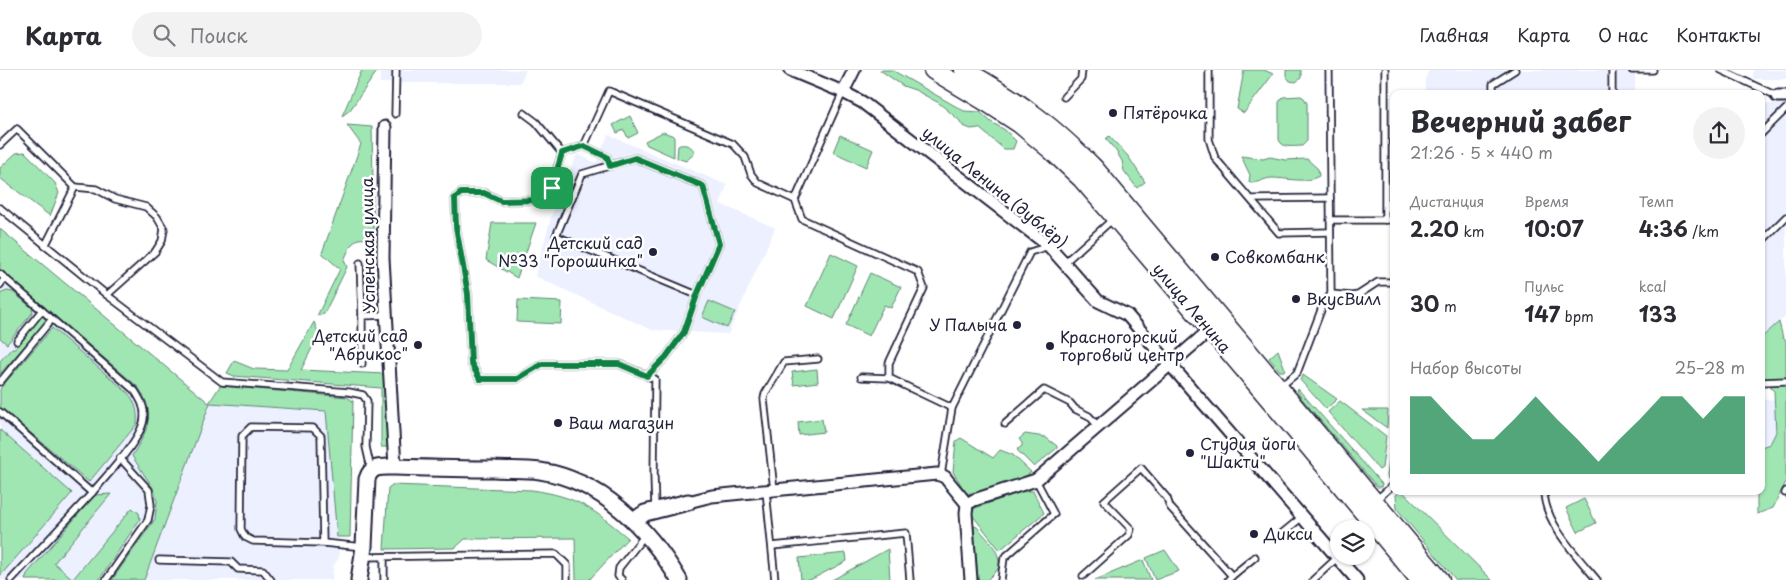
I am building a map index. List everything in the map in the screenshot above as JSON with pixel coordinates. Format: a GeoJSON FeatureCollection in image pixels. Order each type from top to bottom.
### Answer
{"type":"FeatureCollection","features":[{"type":"Feature","properties":{"kind":"main road","name":"улица Ленина"},"geometry":{"type":"LineString","coordinates":[[933,70],[1028,130],[1082,179],[1420,580]]}},
{"type":"Feature","properties":{"kind":"main road","name":"улица Ленина"},"geometry":{"type":"LineString","coordinates":[[964,70],[996,88],[1031,112],[1094,168],[1440,580]]}},
{"type":"Feature","properties":{"kind":"street","name":"улица Ленина (дублёр)"},"geometry":{"type":"LineString","coordinates":[[790,70],[862,102],[1049,246],[1098,302],[1127,315],[1168,365],[1330,549]]}},
{"type":"Feature","properties":{"kind":"street"},"geometry":{"type":"LineString","coordinates":[[843,92],[854,70]]}},
{"type":"Feature","properties":{"kind":"street","name":"Успенская улица"},"geometry":{"type":"LineString","coordinates":[[385,126],[384,258],[395,467]]}},
{"type":"Feature","properties":{"kind":"street"},"geometry":{"type":"LineString","coordinates":[[967,504],[1036,480],[1210,330]]}},
{"type":"Feature","properties":{"kind":"street"},"geometry":{"type":"LineString","coordinates":[[359,580],[363,552],[367,479],[372,470],[381,467],[525,470],[552,474],[588,488],[635,520],[660,549],[679,580]]}},
{"type":"Feature","properties":{"kind":"street"},"geometry":{"type":"LineString","coordinates":[[635,520],[644,513],[712,496],[932,474],[948,480],[967,504],[971,580]]}},
{"type":"Feature","properties":{"kind":"street","name":"улица Ленина (дублёр)"},"geometry":{"type":"LineString","coordinates":[[1344,565],[1357,580]]}},
{"type":"Feature","properties":{"kind":"lane"},"geometry":{"type":"LineString","coordinates":[[395,114],[396,70]]}},
{"type":"Feature","properties":{"kind":"lane"},"geometry":{"type":"LineString","coordinates":[[1064,97],[1082,79],[1082,70]]}},
{"type":"Feature","properties":{"kind":"lane"},"geometry":{"type":"LineString","coordinates":[[1209,70],[1209,139],[1215,158],[1279,232],[1330,232]]}},
{"type":"Feature","properties":{"kind":"lane"},"geometry":{"type":"LineString","coordinates":[[1279,387],[1297,373],[1323,305],[1331,294],[1329,70]]}},
{"type":"Feature","properties":{"kind":"lane"},"geometry":{"type":"LineString","coordinates":[[1385,70],[1385,220]]}},
{"type":"Feature","properties":{"kind":"lane"},"geometry":{"type":"LineString","coordinates":[[1493,90],[1493,84],[1515,70]]}},
{"type":"Feature","properties":{"kind":"lane"},"geometry":{"type":"LineString","coordinates":[[1612,70],[1612,90]]}},
{"type":"Feature","properties":{"kind":"lane"},"geometry":{"type":"LineString","coordinates":[[1632,70],[1653,70]]}},
{"type":"Feature","properties":{"kind":"lane"},"geometry":{"type":"LineString","coordinates":[[1721,70],[1781,96]]}},
{"type":"Feature","properties":{"kind":"lane"},"geometry":{"type":"LineString","coordinates":[[584,146],[609,91],[733,144],[745,157],[751,174],[758,183],[795,200],[802,218],[918,272],[924,288],[889,363],[889,378]]}},
{"type":"Feature","properties":{"kind":"lane"},"geometry":{"type":"LineString","coordinates":[[795,200],[843,92]]}},
{"type":"Feature","properties":{"kind":"lane"},"geometry":{"type":"LineString","coordinates":[[1765,130],[1785,112]]}},
{"type":"Feature","properties":{"kind":"lane"},"geometry":{"type":"LineString","coordinates":[[524,113],[536,122],[562,153]]}},
{"type":"Feature","properties":{"kind":"lane"},"geometry":{"type":"LineString","coordinates":[[0,145],[17,129],[75,187],[96,189],[115,199],[146,208],[157,217],[164,229],[162,241],[155,252],[107,295]]}},
{"type":"Feature","properties":{"kind":"lane"},"geometry":{"type":"LineString","coordinates":[[562,153],[584,146],[607,157],[610,166]]}},
{"type":"Feature","properties":{"kind":"lane"},"geometry":{"type":"LineString","coordinates":[[562,153],[552,188],[543,200],[501,201],[484,193],[461,193],[455,198],[456,227],[468,294],[471,363],[480,379],[517,379],[542,364],[619,364],[655,380],[655,510]]}},
{"type":"Feature","properties":{"kind":"lane"},"geometry":{"type":"LineString","coordinates":[[647,376],[666,357],[684,332],[697,295],[719,244],[703,186],[635,158],[582,174],[556,236],[697,295]]}},
{"type":"Feature","properties":{"kind":"lane"},"geometry":{"type":"LineString","coordinates":[[45,246],[75,187]]}},
{"type":"Feature","properties":{"kind":"lane"},"geometry":{"type":"LineString","coordinates":[[1251,199],[1330,198]]}},
{"type":"Feature","properties":{"kind":"lane"},"geometry":{"type":"LineString","coordinates":[[0,208],[107,295],[222,382],[349,392],[363,395],[367,401],[366,447],[372,470]]}},
{"type":"Feature","properties":{"kind":"lane"},"geometry":{"type":"LineString","coordinates":[[1064,263],[1115,217]]}},
{"type":"Feature","properties":{"kind":"lane"},"geometry":{"type":"LineString","coordinates":[[1765,238],[1786,217]]}},
{"type":"Feature","properties":{"kind":"lane"},"geometry":{"type":"LineString","coordinates":[[1330,220],[1390,220]]}},
{"type":"Feature","properties":{"kind":"lane"},"geometry":{"type":"LineString","coordinates":[[941,476],[952,408],[1030,252],[1049,246]]}},
{"type":"Feature","properties":{"kind":"lane"},"geometry":{"type":"LineString","coordinates":[[360,263],[362,364]]}},
{"type":"Feature","properties":{"kind":"lane"},"geometry":{"type":"LineString","coordinates":[[0,274],[135,391],[142,403],[144,416],[138,437],[92,492],[11,580]]}},
{"type":"Feature","properties":{"kind":"lane"},"geometry":{"type":"LineString","coordinates":[[0,285],[5,278]]}},
{"type":"Feature","properties":{"kind":"lane"},"geometry":{"type":"LineString","coordinates":[[1331,294],[1358,295],[1378,282],[1390,282]]}},
{"type":"Feature","properties":{"kind":"lane"},"geometry":{"type":"LineString","coordinates":[[17,341],[42,310]]}},
{"type":"Feature","properties":{"kind":"lane"},"geometry":{"type":"LineString","coordinates":[[362,316],[386,315]]}},
{"type":"Feature","properties":{"kind":"lane"},"geometry":{"type":"LineString","coordinates":[[0,382],[52,319]]}},
{"type":"Feature","properties":{"kind":"lane"},"geometry":{"type":"LineString","coordinates":[[775,580],[764,399],[784,362],[818,359]]}},
{"type":"Feature","properties":{"kind":"lane"},"geometry":{"type":"LineString","coordinates":[[861,378],[889,378],[952,408]]}},
{"type":"Feature","properties":{"kind":"lane"},"geometry":{"type":"LineString","coordinates":[[1765,382],[1786,381]]}},
{"type":"Feature","properties":{"kind":"lane"},"geometry":{"type":"LineString","coordinates":[[1005,424],[1044,390],[1070,403],[1075,409],[1089,416],[1098,426]]}},
{"type":"Feature","properties":{"kind":"lane"},"geometry":{"type":"LineString","coordinates":[[0,412],[92,492]]}},
{"type":"Feature","properties":{"kind":"lane"},"geometry":{"type":"LineString","coordinates":[[323,543],[321,436],[313,428],[251,427],[242,436],[241,529],[245,537],[253,541],[323,543],[384,557],[556,554],[567,565],[567,580]]}},
{"type":"Feature","properties":{"kind":"lane"},"geometry":{"type":"LineString","coordinates":[[106,580],[148,520],[151,505],[149,490],[120,458]]}},
{"type":"Feature","properties":{"kind":"lane"},"geometry":{"type":"LineString","coordinates":[[1083,576],[1129,535],[1131,529],[1104,501],[1141,468],[1167,498],[1170,507],[1230,578],[1255,557]]}},
{"type":"Feature","properties":{"kind":"lane"},"geometry":{"type":"LineString","coordinates":[[1001,580],[1004,558],[1054,514],[1036,480]]}},
{"type":"Feature","properties":{"kind":"lane"},"geometry":{"type":"LineString","coordinates":[[1374,501],[1390,487]]}},
{"type":"Feature","properties":{"kind":"lane"},"geometry":{"type":"LineString","coordinates":[[1544,495],[1551,518],[1569,547],[1598,580]]}},
{"type":"Feature","properties":{"kind":"lane"},"geometry":{"type":"LineString","coordinates":[[1280,535],[1302,517]]}},
{"type":"Feature","properties":{"kind":"lane"},"geometry":{"type":"LineString","coordinates":[[772,546],[906,533],[910,580]]}},
{"type":"Feature","properties":{"kind":"lane"},"geometry":{"type":"LineString","coordinates":[[622,580],[618,576],[619,568],[647,534]]}},
{"type":"Feature","properties":{"kind":"lane"},"geometry":{"type":"LineString","coordinates":[[384,557],[384,580]]}},
{"type":"Feature","properties":{"kind":"lane"},"geometry":{"type":"LineString","coordinates":[[159,560],[203,564],[231,562],[238,569],[263,570],[271,580]]}},
{"type":"Feature","properties":{"kind":"lane"},"geometry":{"type":"LineString","coordinates":[[1313,580],[1330,565]]}},
{"type":"Feature","properties":{"kind":"shaded area"},"geometry":{"type":"Polygon","coordinates":[[[381,70],[526,70],[520,83],[380,83],[381,70]]]}},
{"type":"Feature","properties":{"kind":"shaded area"},"geometry":{"type":"Polygon","coordinates":[[[1429,70],[1635,70],[1635,90],[1425,90],[1425,80],[1429,70]]]}},
{"type":"Feature","properties":{"kind":"shaded area"},"geometry":{"type":"Polygon","coordinates":[[[1753,70],[1786,70],[1786,79],[1753,79],[1753,70]]]}},
{"type":"Feature","properties":{"kind":"shaded area"},"geometry":{"type":"Polygon","coordinates":[[[1765,104],[1782,104],[1786,108],[1786,316],[1765,334],[1765,104]]]}},
{"type":"Feature","properties":{"kind":"shaded area","name":"Детский сад №33 \"Горошинка\""},"geometry":{"type":"Polygon","coordinates":[[[608,135],[727,185],[720,204],[775,228],[728,334],[652,330],[535,276],[552,214],[577,154],[596,163],[608,135]]]}},
{"type":"Feature","properties":{"kind":"shaded area"},"geometry":{"type":"Polygon","coordinates":[[[0,229],[210,403],[327,411],[339,558],[333,566],[332,580],[0,580],[0,229]]]}},
{"type":"Feature","properties":{"kind":"shaded area"},"geometry":{"type":"Polygon","coordinates":[[[1781,399],[1781,478],[1765,478],[1765,400],[1781,399]]]}},
{"type":"Feature","properties":{"kind":"green space"},"geometry":{"type":"Polygon","coordinates":[[[362,70],[378,70],[350,110],[342,116],[362,70]]]}},
{"type":"Feature","properties":{"kind":"green space"},"geometry":{"type":"Polygon","coordinates":[[[880,70],[892,70],[964,111],[980,112],[991,122],[1005,130],[1016,141],[1013,149],[1004,149],[979,128],[971,129],[963,126],[959,120],[939,103],[915,90],[903,86],[880,70]]]}},
{"type":"Feature","properties":{"kind":"green space"},"geometry":{"type":"Polygon","coordinates":[[[1244,70],[1264,70],[1273,74],[1244,113],[1237,109],[1244,70]]]}},
{"type":"Feature","properties":{"kind":"green space"},"geometry":{"type":"Polygon","coordinates":[[[1286,70],[1301,70],[1301,78],[1296,82],[1290,81],[1286,76],[1286,70]]]}},
{"type":"Feature","properties":{"kind":"green space"},"geometry":{"type":"Polygon","coordinates":[[[1301,96],[1307,103],[1307,141],[1302,146],[1283,145],[1279,140],[1279,102],[1283,97],[1301,96]]]}},
{"type":"Feature","properties":{"kind":"green space"},"geometry":{"type":"Polygon","coordinates":[[[630,116],[638,133],[628,138],[624,130],[617,133],[613,125],[630,116]]]}},
{"type":"Feature","properties":{"kind":"green space"},"geometry":{"type":"Polygon","coordinates":[[[347,125],[372,127],[374,238],[358,239],[351,245],[344,260],[347,267],[324,314],[317,316],[340,269],[322,253],[361,144],[347,125]]]}},
{"type":"Feature","properties":{"kind":"green space"},"geometry":{"type":"Polygon","coordinates":[[[663,132],[674,136],[674,157],[647,145],[645,141],[663,132]]]}},
{"type":"Feature","properties":{"kind":"green space"},"geometry":{"type":"Polygon","coordinates":[[[840,135],[873,150],[866,167],[833,152],[840,135]]]}},
{"type":"Feature","properties":{"kind":"green space"},"geometry":{"type":"Polygon","coordinates":[[[1109,136],[1128,156],[1145,182],[1137,188],[1124,171],[1122,161],[1116,151],[1106,139],[1109,136]]]}},
{"type":"Feature","properties":{"kind":"green space"},"geometry":{"type":"Polygon","coordinates":[[[678,146],[689,146],[695,153],[686,161],[677,158],[678,146]]]}},
{"type":"Feature","properties":{"kind":"green space"},"geometry":{"type":"Polygon","coordinates":[[[25,152],[55,183],[59,193],[50,216],[0,178],[0,168],[16,153],[25,152]]]}},
{"type":"Feature","properties":{"kind":"green space"},"geometry":{"type":"Polygon","coordinates":[[[1241,156],[1263,159],[1270,157],[1285,160],[1307,159],[1318,169],[1319,176],[1308,180],[1272,178],[1249,182],[1250,175],[1241,156]]]}},
{"type":"Feature","properties":{"kind":"green space"},"geometry":{"type":"Polygon","coordinates":[[[492,223],[536,223],[517,278],[486,260],[492,223]]]}},
{"type":"Feature","properties":{"kind":"green space"},"geometry":{"type":"Polygon","coordinates":[[[0,229],[209,403],[220,386],[347,397],[353,401],[350,537],[337,537],[326,411],[210,403],[144,580],[112,580],[155,519],[157,501],[153,488],[132,456],[146,430],[148,422],[147,406],[138,387],[0,269],[0,229]]]}},
{"type":"Feature","properties":{"kind":"green space"},"geometry":{"type":"Polygon","coordinates":[[[831,253],[858,266],[834,319],[807,306],[831,253]]]}},
{"type":"Feature","properties":{"kind":"green space"},"geometry":{"type":"Polygon","coordinates":[[[870,273],[901,287],[891,308],[884,305],[869,336],[846,325],[870,273]]]}},
{"type":"Feature","properties":{"kind":"green space"},"geometry":{"type":"Polygon","coordinates":[[[7,291],[13,292],[32,308],[33,312],[7,344],[0,338],[0,294],[7,291]]]}},
{"type":"Feature","properties":{"kind":"green space"},"geometry":{"type":"Polygon","coordinates":[[[518,300],[562,302],[561,324],[517,322],[518,300]]]}},
{"type":"Feature","properties":{"kind":"green space"},"geometry":{"type":"Polygon","coordinates":[[[709,301],[735,312],[727,328],[702,317],[709,301]]]}},
{"type":"Feature","properties":{"kind":"green space"},"geometry":{"type":"Polygon","coordinates":[[[42,316],[47,320],[0,374],[0,361],[12,348],[15,348],[42,316]]]}},
{"type":"Feature","properties":{"kind":"green space"},"geometry":{"type":"Polygon","coordinates":[[[314,322],[319,334],[301,370],[385,374],[390,447],[381,447],[381,388],[234,376],[227,373],[234,361],[254,369],[287,370],[314,322]]]}},
{"type":"Feature","properties":{"kind":"green space"},"geometry":{"type":"Polygon","coordinates":[[[1779,322],[1783,338],[1786,340],[1786,482],[1773,508],[1757,514],[1757,495],[1765,495],[1765,446],[1770,444],[1776,432],[1774,391],[1765,383],[1765,334],[1779,322]]]}},
{"type":"Feature","properties":{"kind":"green space"},"geometry":{"type":"Polygon","coordinates":[[[52,328],[128,393],[136,407],[137,424],[89,482],[0,407],[0,389],[52,328]]]}},
{"type":"Feature","properties":{"kind":"green space"},"geometry":{"type":"Polygon","coordinates":[[[1278,350],[1285,369],[1284,371],[1280,371],[1269,358],[1278,350]]]}},
{"type":"Feature","properties":{"kind":"green space"},"geometry":{"type":"Polygon","coordinates":[[[817,369],[818,382],[794,385],[792,372],[817,369]]]}},
{"type":"Feature","properties":{"kind":"green space"},"geometry":{"type":"Polygon","coordinates":[[[1303,375],[1337,399],[1326,409],[1300,380],[1303,375]]]}},
{"type":"Feature","properties":{"kind":"green space"},"geometry":{"type":"Polygon","coordinates":[[[1298,389],[1382,484],[1381,487],[1377,487],[1303,400],[1297,392],[1298,389]]]}},
{"type":"Feature","properties":{"kind":"green space"},"geometry":{"type":"Polygon","coordinates":[[[1340,401],[1386,436],[1382,468],[1379,470],[1328,412],[1340,401]]]}},
{"type":"Feature","properties":{"kind":"green space"},"geometry":{"type":"Polygon","coordinates":[[[1362,410],[1388,410],[1387,428],[1362,410]]]}},
{"type":"Feature","properties":{"kind":"green space"},"geometry":{"type":"Polygon","coordinates":[[[822,419],[824,432],[799,435],[798,422],[822,419]]]}},
{"type":"Feature","properties":{"kind":"green space"},"geometry":{"type":"Polygon","coordinates":[[[0,430],[72,493],[1,575],[0,574],[0,430]]]}},
{"type":"Feature","properties":{"kind":"green space"},"geometry":{"type":"Polygon","coordinates":[[[1025,434],[1045,437],[1057,448],[1034,467],[1017,450],[1022,446],[1019,439],[1025,434]]]}},
{"type":"Feature","properties":{"kind":"green space"},"geometry":{"type":"Polygon","coordinates":[[[961,438],[993,458],[1000,450],[1013,455],[1031,472],[1000,487],[966,493],[953,472],[956,441],[961,438]]]}},
{"type":"Feature","properties":{"kind":"green space"},"geometry":{"type":"Polygon","coordinates":[[[1390,453],[1390,477],[1388,479],[1390,453]]]}},
{"type":"Feature","properties":{"kind":"green space"},"geometry":{"type":"Polygon","coordinates":[[[392,485],[532,490],[562,496],[595,512],[628,538],[589,580],[576,580],[575,538],[465,539],[455,548],[384,549],[388,488],[392,485]]]}},
{"type":"Feature","properties":{"kind":"green space"},"geometry":{"type":"Polygon","coordinates":[[[1024,491],[1033,491],[1044,513],[1000,550],[972,513],[975,508],[1024,491]]]}},
{"type":"Feature","properties":{"kind":"green space"},"geometry":{"type":"Polygon","coordinates":[[[111,494],[54,563],[73,579],[132,508],[139,513],[140,519],[99,580],[25,580],[27,574],[95,495],[111,494]]]}},
{"type":"Feature","properties":{"kind":"green space"},"geometry":{"type":"Polygon","coordinates":[[[1396,495],[1406,495],[1492,580],[1456,580],[1397,509],[1396,495]]]}},
{"type":"Feature","properties":{"kind":"green space"},"geometry":{"type":"Polygon","coordinates":[[[1584,499],[1596,523],[1578,532],[1566,508],[1584,499]]]}},
{"type":"Feature","properties":{"kind":"green space"},"geometry":{"type":"Polygon","coordinates":[[[974,526],[989,541],[998,557],[998,569],[987,580],[978,580],[974,526]]]}},
{"type":"Feature","properties":{"kind":"green space"},"geometry":{"type":"Polygon","coordinates":[[[888,549],[890,580],[832,580],[888,549]]]}},
{"type":"Feature","properties":{"kind":"green space"},"geometry":{"type":"Polygon","coordinates":[[[1165,550],[1179,571],[1155,580],[1146,558],[1165,550]]]}},
{"type":"Feature","properties":{"kind":"green space"},"geometry":{"type":"Polygon","coordinates":[[[846,553],[847,561],[810,580],[801,580],[799,558],[846,553]]]}},
{"type":"Feature","properties":{"kind":"green space"},"geometry":{"type":"Polygon","coordinates":[[[1143,560],[1151,580],[1095,580],[1143,560]]]}},
{"type":"Feature","properties":{"kind":"place","name":"Пятёрочка"},"geometry":{"type":"Point","coordinates":[1113,113]}},
{"type":"Feature","properties":{"kind":"place","name":"Детский сад №33 \"Горошинка\""},"geometry":{"type":"Point","coordinates":[653,252]}},
{"type":"Feature","properties":{"kind":"place","name":"Совкомбанк"},"geometry":{"type":"Point","coordinates":[1215,257]}},
{"type":"Feature","properties":{"kind":"place","name":"ВкусВилл"},"geometry":{"type":"Point","coordinates":[1296,299]}},
{"type":"Feature","properties":{"kind":"place","name":"У Палыча"},"geometry":{"type":"Point","coordinates":[1017,325]}},
{"type":"Feature","properties":{"kind":"place","name":"Детский сад \"Абрикос\""},"geometry":{"type":"Point","coordinates":[418,345]}},
{"type":"Feature","properties":{"kind":"place","name":"Красногорский торговый центр"},"geometry":{"type":"Point","coordinates":[1050,346]}},
{"type":"Feature","properties":{"kind":"place","name":"Ваш магазин"},"geometry":{"type":"Point","coordinates":[558,423]}},
{"type":"Feature","properties":{"kind":"place","name":"Студия йоги \"Шакти\""},"geometry":{"type":"Point","coordinates":[1190,453]}},
{"type":"Feature","properties":{"kind":"place","name":"Дикси"},"geometry":{"type":"Point","coordinates":[1254,534]}},
{"type":"Feature","properties":{"kind":"route"},"geometry":{"type":"LineString","coordinates":[[584,146],[607,157],[610,166],[635,158],[703,186],[719,244],[697,295],[684,332],[666,357],[647,376],[619,364],[542,364],[517,379],[480,379],[471,363],[468,294],[456,227],[455,198],[461,193],[484,193],[501,201],[543,200],[552,188],[562,153],[584,146]]}}]}
